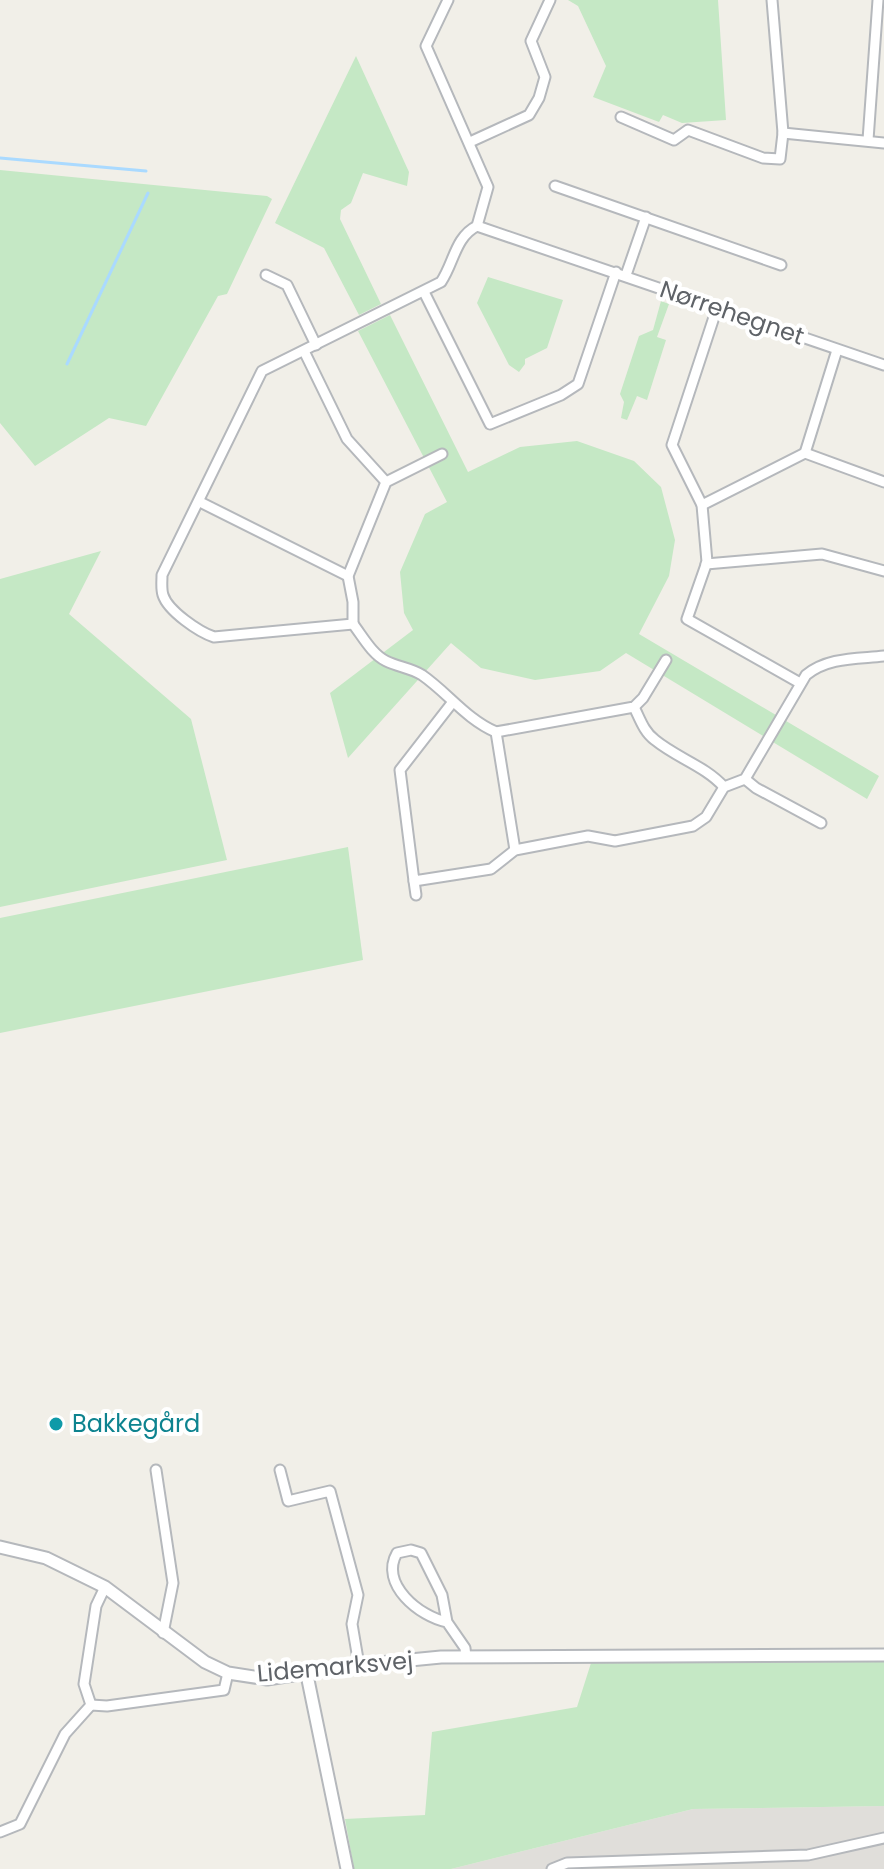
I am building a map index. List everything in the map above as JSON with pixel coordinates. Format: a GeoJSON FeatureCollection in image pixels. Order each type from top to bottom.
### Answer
{"type":"FeatureCollection","features":[{"type":"Feature","properties":{"kind":"street"},"geometry":{"type":"LineString","coordinates":[[353,624],[214,637],[201,633],[167,604],[161,587],[162,575],[262,371],[441,282],[449,271],[461,239],[477,226],[488,187],[426,46],[448,0]]}},
{"type":"Feature","properties":{"kind":"street"},"geometry":{"type":"LineString","coordinates":[[470,142],[529,115],[539,98],[545,77],[531,41],[550,0]]}},
{"type":"Feature","properties":{"kind":"street"},"geometry":{"type":"LineString","coordinates":[[621,117],[674,140],[688,130],[763,158],[780,159],[783,133],[772,0]]}},
{"type":"Feature","properties":{"kind":"street"},"geometry":{"type":"LineString","coordinates":[[868,140],[878,0]]}},
{"type":"Feature","properties":{"kind":"street"},"geometry":{"type":"LineString","coordinates":[[783,133],[884,143]]}},
{"type":"Feature","properties":{"kind":"street"},"geometry":{"type":"LineString","coordinates":[[555,186],[781,265]]}},
{"type":"Feature","properties":{"kind":"street"},"geometry":{"type":"LineString","coordinates":[[424,292],[490,424],[561,395],[578,384],[646,217]]}},
{"type":"Feature","properties":{"kind":"street","name":"Nørrehegnet"},"geometry":{"type":"LineString","coordinates":[[477,226],[884,365]]}},
{"type":"Feature","properties":{"kind":"street"},"geometry":{"type":"LineString","coordinates":[[266,275],[287,285],[316,345]]}},
{"type":"Feature","properties":{"kind":"street"},"geometry":{"type":"LineString","coordinates":[[717,308],[672,445],[702,505],[706,564],[687,619],[800,683]]}},
{"type":"Feature","properties":{"kind":"street"},"geometry":{"type":"LineString","coordinates":[[702,505],[805,453],[837,350]]}},
{"type":"Feature","properties":{"kind":"street"},"geometry":{"type":"LineString","coordinates":[[304,351],[347,439],[386,482]]}},
{"type":"Feature","properties":{"kind":"street"},"geometry":{"type":"LineString","coordinates":[[805,453],[884,482]]}},
{"type":"Feature","properties":{"kind":"street"},"geometry":{"type":"LineString","coordinates":[[442,454],[386,482],[348,576],[353,624],[375,653],[385,661],[421,674],[452,703],[496,732],[634,707],[666,660]]}},
{"type":"Feature","properties":{"kind":"street"},"geometry":{"type":"LineString","coordinates":[[200,502],[348,576]]}},
{"type":"Feature","properties":{"kind":"street"},"geometry":{"type":"LineString","coordinates":[[706,564],[822,554],[884,571]]}},
{"type":"Feature","properties":{"kind":"street"},"geometry":{"type":"LineString","coordinates":[[414,881],[491,869],[515,850],[588,836],[615,841],[693,826],[706,817],[724,787],[745,779],[800,683],[813,669],[824,664],[884,656]]}},
{"type":"Feature","properties":{"kind":"street"},"geometry":{"type":"LineString","coordinates":[[416,895],[400,770],[452,703]]}},
{"type":"Feature","properties":{"kind":"street"},"geometry":{"type":"LineString","coordinates":[[634,707],[645,730],[654,739],[713,775],[724,787]]}},
{"type":"Feature","properties":{"kind":"street"},"geometry":{"type":"LineString","coordinates":[[496,732],[515,850]]}},
{"type":"Feature","properties":{"kind":"street"},"geometry":{"type":"LineString","coordinates":[[745,779],[821,823]]}},
{"type":"Feature","properties":{"kind":"street"},"geometry":{"type":"LineString","coordinates":[[156,1470],[173,1583],[163,1633]]}},
{"type":"Feature","properties":{"kind":"street"},"geometry":{"type":"LineString","coordinates":[[280,1470],[288,1501],[330,1491],[358,1595],[352,1624],[359,1665]]}},
{"type":"Feature","properties":{"kind":"street","name":"Lidemarksvej"},"geometry":{"type":"LineString","coordinates":[[0,1547],[46,1558],[105,1587],[205,1662],[228,1673],[267,1679],[359,1665],[466,1657],[884,1655]]}},
{"type":"Feature","properties":{"kind":"street","name":"Lidemarksvej"},"geometry":{"type":"LineString","coordinates":[[447,1622],[434,1619],[407,1602],[393,1571],[397,1553],[411,1550],[421,1553],[442,1595],[447,1622],[465,1648],[466,1657]]}},
{"type":"Feature","properties":{"kind":"street"},"geometry":{"type":"LineString","coordinates":[[91,1705],[84,1684],[96,1606],[105,1587]]}},
{"type":"Feature","properties":{"kind":"street"},"geometry":{"type":"LineString","coordinates":[[91,1705],[107,1706],[224,1690],[228,1673]]}},
{"type":"Feature","properties":{"kind":"street"},"geometry":{"type":"LineString","coordinates":[[307,1675],[347,1869]]}},
{"type":"Feature","properties":{"kind":"street"},"geometry":{"type":"LineString","coordinates":[[0,1832],[20,1824],[65,1734],[91,1705]]}},
{"type":"Feature","properties":{"kind":"street"},"geometry":{"type":"LineString","coordinates":[[552,1869],[567,1863],[808,1855],[884,1838]]}},
{"type":"Feature","properties":{"kind":"shaded area"},"geometry":{"type":"Polygon","coordinates":[[[884,1806],[884,1869],[451,1869],[693,1809],[884,1806]]]}},
{"type":"Feature","properties":{"kind":"green space"},"geometry":{"type":"Polygon","coordinates":[[[568,0],[718,0],[726,120],[682,123],[663,115],[659,122],[593,97],[606,66],[578,6],[568,0]]]}},
{"type":"Feature","properties":{"kind":"green space"},"geometry":{"type":"Polygon","coordinates":[[[356,56],[409,172],[407,186],[363,173],[351,203],[341,210],[340,219],[381,304],[359,315],[324,248],[275,223],[356,56]]]}},
{"type":"Feature","properties":{"kind":"green space"},"geometry":{"type":"Polygon","coordinates":[[[0,170],[267,196],[272,199],[227,294],[218,296],[146,426],[109,418],[35,466],[0,423],[0,170]]]}},
{"type":"Feature","properties":{"kind":"green space"},"geometry":{"type":"Polygon","coordinates":[[[488,277],[563,300],[547,348],[525,359],[519,372],[509,365],[477,303],[488,277]]]}},
{"type":"Feature","properties":{"kind":"green space"},"geometry":{"type":"Polygon","coordinates":[[[661,301],[669,304],[657,337],[666,340],[647,400],[637,396],[627,420],[621,418],[624,402],[620,394],[639,336],[653,330],[661,301]]]}},
{"type":"Feature","properties":{"kind":"green space"},"geometry":{"type":"Polygon","coordinates":[[[390,315],[468,472],[520,447],[577,441],[634,461],[661,487],[675,540],[669,576],[639,634],[879,776],[867,799],[626,653],[600,671],[535,680],[481,668],[451,643],[348,758],[330,693],[413,630],[404,613],[400,572],[425,514],[447,502],[358,331],[390,315]]]}},
{"type":"Feature","properties":{"kind":"green space"},"geometry":{"type":"Polygon","coordinates":[[[101,551],[69,614],[191,719],[227,860],[0,907],[0,579],[101,551]]]}},
{"type":"Feature","properties":{"kind":"green space"},"geometry":{"type":"Polygon","coordinates":[[[348,847],[363,960],[0,1033],[0,918],[348,847]]]}},
{"type":"Feature","properties":{"kind":"green space"},"geometry":{"type":"Polygon","coordinates":[[[884,1662],[884,1806],[693,1809],[451,1869],[354,1869],[345,1819],[425,1815],[432,1732],[577,1707],[591,1663],[884,1662]]]}},
{"type":"Feature","properties":{"kind":"waterway"},"geometry":{"type":"LineString","coordinates":[[0,158],[146,171]]}},
{"type":"Feature","properties":{"kind":"waterway"},"geometry":{"type":"LineString","coordinates":[[67,364],[148,193]]}},
{"type":"Feature","properties":{"kind":"place","name":"Bakkegård"},"geometry":{"type":"Point","coordinates":[56,1424]}}]}
